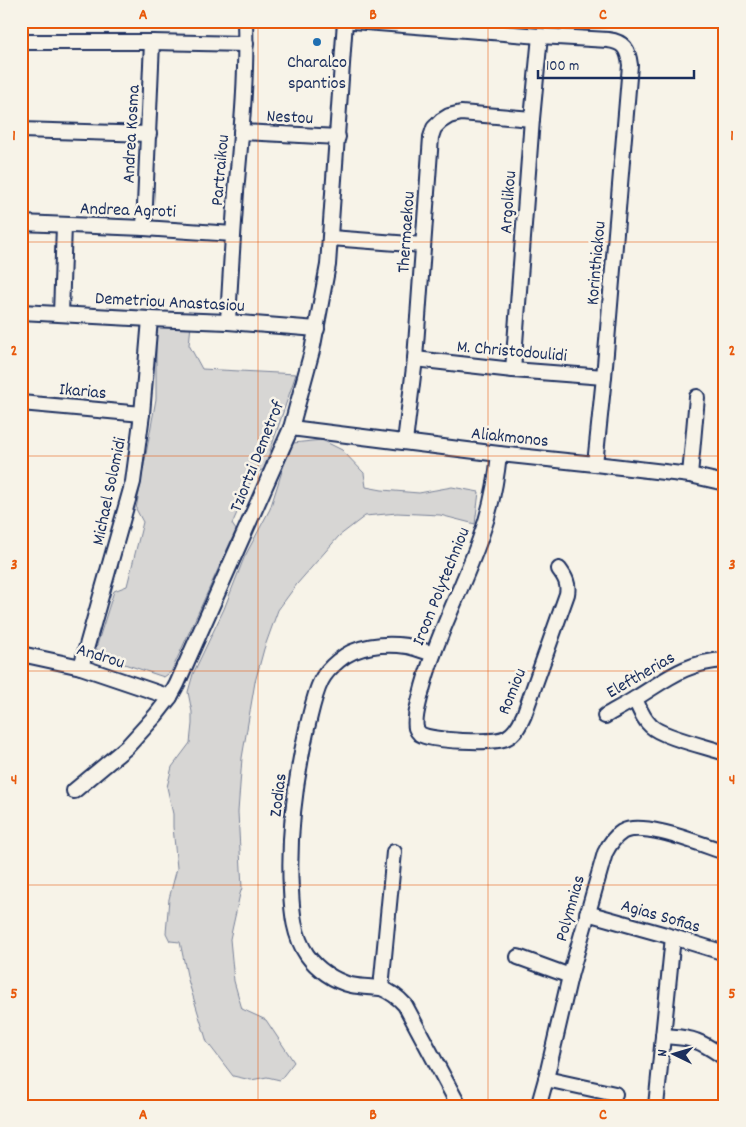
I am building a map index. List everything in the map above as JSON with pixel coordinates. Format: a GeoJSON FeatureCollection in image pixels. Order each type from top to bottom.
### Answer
{"type":"FeatureCollection","features":[{"type":"Feature","properties":{"kind":"street","name":"Partraikou"},"geometry":{"type":"LineString","coordinates":[[228,322],[246,44],[245,21]]}},
{"type":"Feature","properties":{"kind":"street","name":"Tziortzi Demetrof"},"geometry":{"type":"LineString","coordinates":[[74,791],[127,747],[170,697],[186,667],[291,428],[317,329],[328,265],[345,21]]}},
{"type":"Feature","properties":{"kind":"street"},"geometry":{"type":"LineString","coordinates":[[353,21],[426,24],[540,36]]}},
{"type":"Feature","properties":{"kind":"street","name":"Korinthiakou"},"geometry":{"type":"LineString","coordinates":[[540,36],[614,41],[621,44],[629,55],[630,64],[604,377],[595,464]]}},
{"type":"Feature","properties":{"kind":"street","name":"Argolikou"},"geometry":{"type":"LineString","coordinates":[[514,370],[532,119],[540,36]]}},
{"type":"Feature","properties":{"kind":"street"},"geometry":{"type":"LineString","coordinates":[[21,42],[246,44]]}},
{"type":"Feature","properties":{"kind":"street","name":"Andrea Kosma"},"geometry":{"type":"LineString","coordinates":[[144,228],[152,42]]}},
{"type":"Feature","properties":{"kind":"street","name":"Thermaekou"},"geometry":{"type":"LineString","coordinates":[[405,442],[415,359],[431,138],[434,128],[441,120],[461,113],[532,119]]}},
{"type":"Feature","properties":{"kind":"street"},"geometry":{"type":"LineString","coordinates":[[21,130],[149,134]]}},
{"type":"Feature","properties":{"kind":"street","name":"Nestou"},"geometry":{"type":"LineString","coordinates":[[241,132],[338,137]]}},
{"type":"Feature","properties":{"kind":"street","name":"Andrea Agroti"},"geometry":{"type":"LineString","coordinates":[[21,223],[233,234]]}},
{"type":"Feature","properties":{"kind":"street"},"geometry":{"type":"LineString","coordinates":[[60,314],[64,226]]}},
{"type":"Feature","properties":{"kind":"street"},"geometry":{"type":"LineString","coordinates":[[331,238],[423,245]]}},
{"type":"Feature","properties":{"kind":"street","name":"Demetriou Anastasiou"},"geometry":{"type":"LineString","coordinates":[[21,312],[228,322],[317,329]]}},
{"type":"Feature","properties":{"kind":"street","name":"Michael Solomidi"},"geometry":{"type":"LineString","coordinates":[[81,667],[133,482],[142,414],[150,319]]}},
{"type":"Feature","properties":{"kind":"street","name":"M. Christodoulidi"},"geometry":{"type":"LineString","coordinates":[[415,359],[514,370],[604,377]]}},
{"type":"Feature","properties":{"kind":"street"},"geometry":{"type":"LineString","coordinates":[[690,475],[697,397]]}},
{"type":"Feature","properties":{"kind":"street","name":"Ikarias"},"geometry":{"type":"LineString","coordinates":[[21,403],[142,414]]}},
{"type":"Feature","properties":{"kind":"street","name":"Aliakmonos"},"geometry":{"type":"LineString","coordinates":[[291,428],[690,475],[725,483]]}},
{"type":"Feature","properties":{"kind":"street","name":"Iroon Polytechniou"},"geometry":{"type":"LineString","coordinates":[[417,731],[416,713],[422,686],[433,654],[464,581],[487,517],[496,481],[499,454]]}},
{"type":"Feature","properties":{"kind":"street","name":"Romiou"},"geometry":{"type":"LineString","coordinates":[[417,731],[429,737],[476,742],[504,739],[514,733],[524,715],[567,594],[568,586],[559,569]]}},
{"type":"Feature","properties":{"kind":"street","name":"Zodias"},"geometry":{"type":"LineString","coordinates":[[381,988],[352,985],[331,977],[308,956],[298,938],[292,913],[290,875],[295,789],[315,696],[321,680],[340,659],[361,649],[386,645],[408,647],[433,654]]}},
{"type":"Feature","properties":{"kind":"street","name":"Androu"},"geometry":{"type":"LineString","coordinates":[[21,654],[81,667],[170,697]]}},
{"type":"Feature","properties":{"kind":"street","name":"Eleftherias"},"geometry":{"type":"LineString","coordinates":[[605,716],[674,674],[689,667],[725,660]]}},
{"type":"Feature","properties":{"kind":"street"},"geometry":{"type":"LineString","coordinates":[[635,699],[650,726],[656,730],[666,735],[725,753]]}},
{"type":"Feature","properties":{"kind":"street","name":"Polymnias"},"geometry":{"type":"LineString","coordinates":[[539,1104],[587,914],[605,853],[612,841],[623,832],[634,829],[649,829],[725,852]]}},
{"type":"Feature","properties":{"kind":"street"},"geometry":{"type":"LineString","coordinates":[[394,852],[381,988],[390,992],[405,1005],[459,1106]]}},
{"type":"Feature","properties":{"kind":"street","name":"Agias Sofias"},"geometry":{"type":"LineString","coordinates":[[587,914],[674,937],[725,954]]}},
{"type":"Feature","properties":{"kind":"street"},"geometry":{"type":"LineString","coordinates":[[656,1106],[674,937]]}},
{"type":"Feature","properties":{"kind":"street"},"geometry":{"type":"LineString","coordinates":[[518,957],[570,976]]}},
{"type":"Feature","properties":{"kind":"street"},"geometry":{"type":"LineString","coordinates":[[663,1036],[687,1038],[696,1041],[708,1046],[725,1058]]}},
{"type":"Feature","properties":{"kind":"street"},"geometry":{"type":"LineString","coordinates":[[546,1079],[615,1094]]}},
{"type":"Feature","properties":{"kind":"shaded area"},"geometry":{"type":"Polygon","coordinates":[[[156,325],[191,325],[189,345],[202,369],[296,374],[264,469],[254,474],[232,524],[236,530],[171,672],[164,677],[103,657],[96,648],[114,591],[127,586],[143,522],[136,509],[156,399],[156,325]]]}},
{"type":"Feature","properties":{"kind":"shaded area"},"geometry":{"type":"Polygon","coordinates":[[[322,440],[342,450],[364,473],[366,487],[419,493],[452,487],[479,492],[475,524],[440,515],[397,513],[365,516],[339,536],[297,584],[278,610],[255,682],[242,758],[238,812],[242,888],[230,939],[234,981],[242,1009],[266,1020],[294,1062],[280,1080],[267,1077],[251,1080],[233,1076],[207,1042],[188,980],[180,942],[170,941],[166,933],[169,899],[177,868],[173,814],[167,787],[172,767],[190,743],[192,712],[188,692],[193,674],[224,609],[244,558],[270,509],[293,443],[322,440]]]}},
{"type":"Feature","properties":{"kind":"place","name":"Charalco spantios"},"geometry":{"type":"Point","coordinates":[317,42]}}]}
